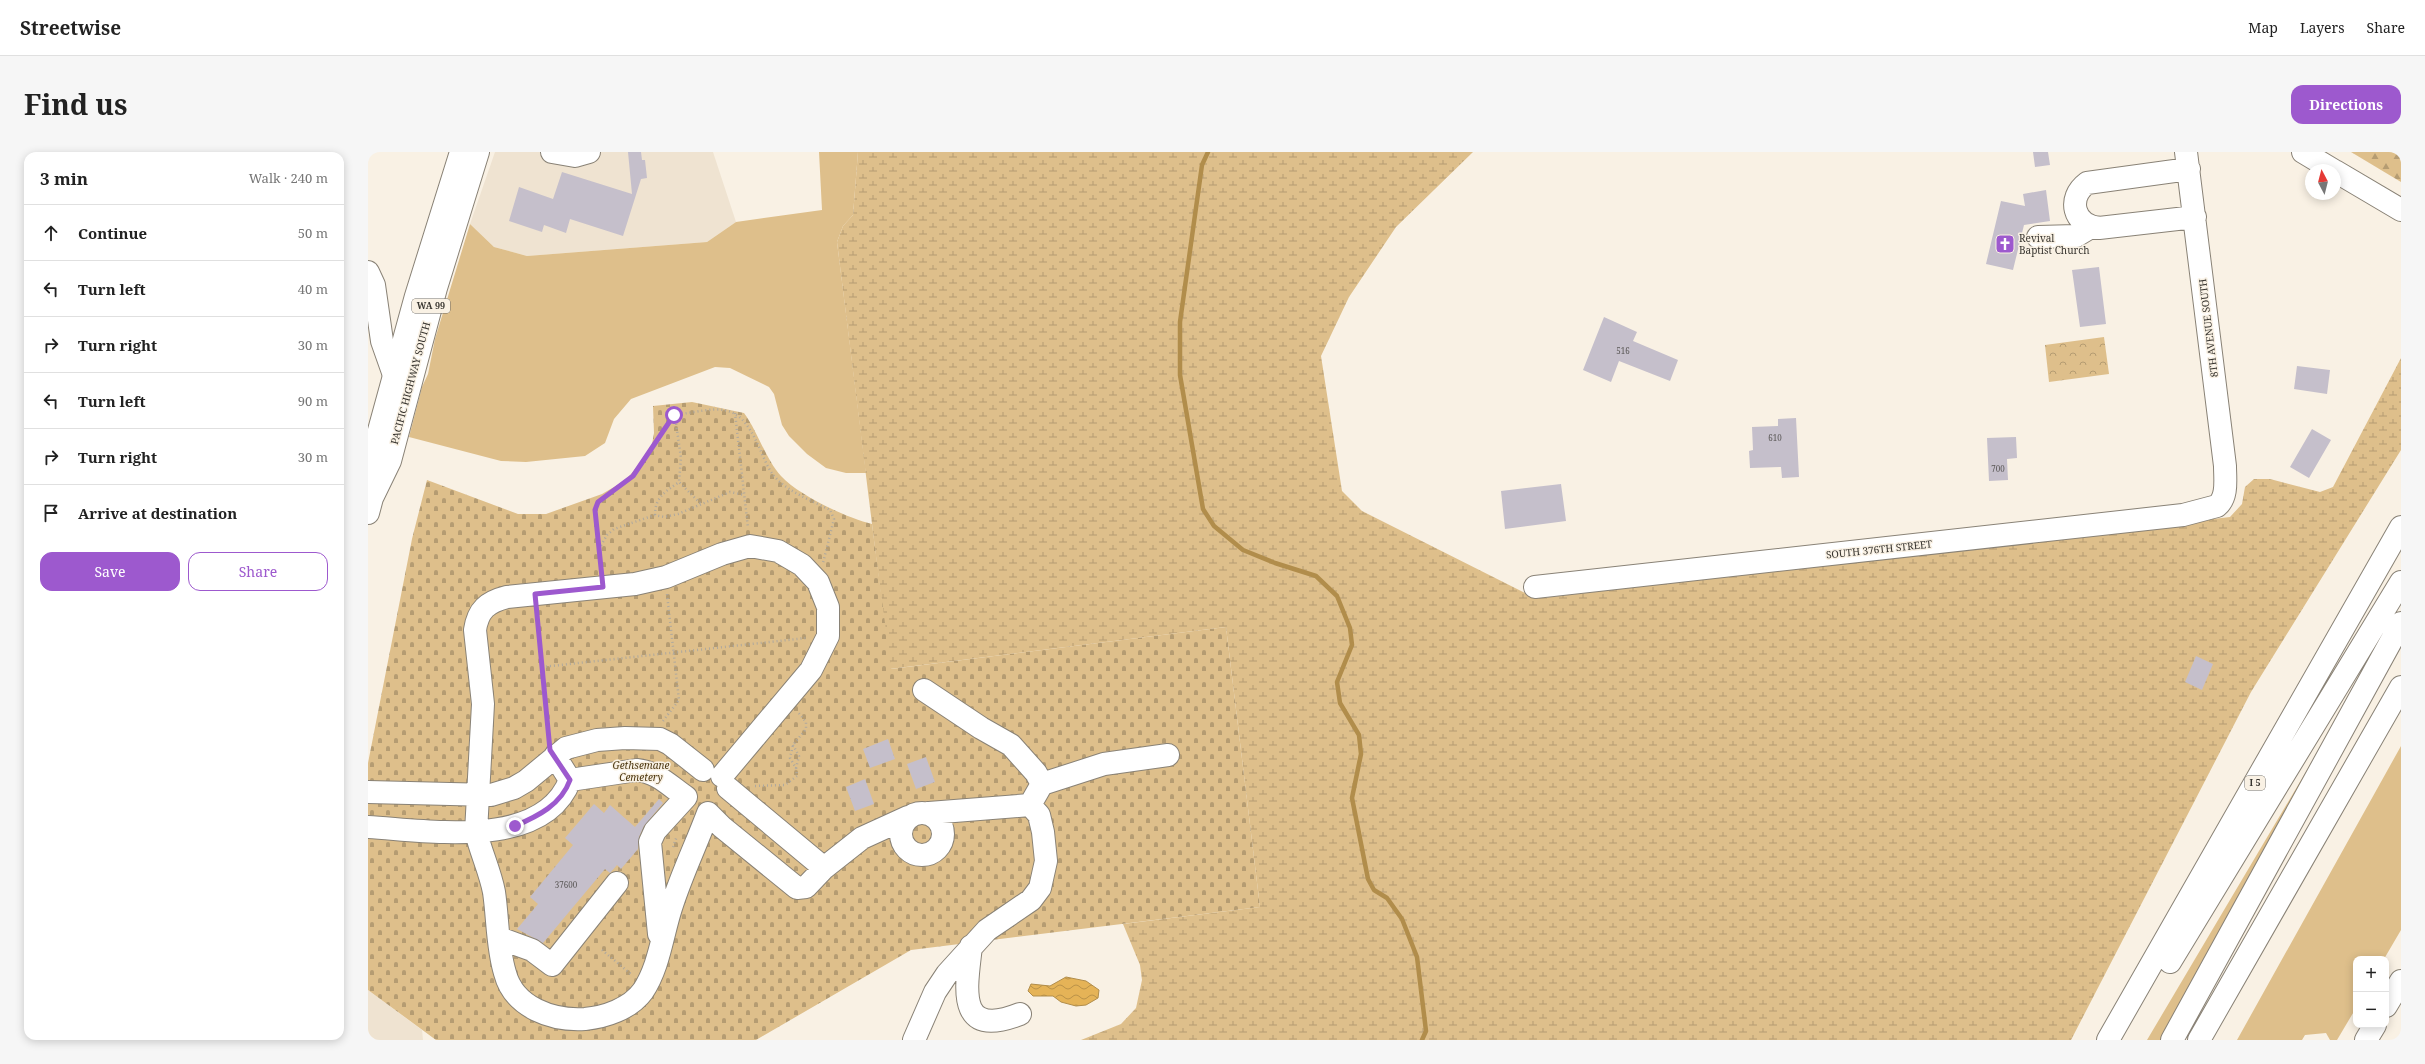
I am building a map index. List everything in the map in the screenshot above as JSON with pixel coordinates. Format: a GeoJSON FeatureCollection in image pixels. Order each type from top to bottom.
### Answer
{"type":"FeatureCollection","features":[{"type":"Feature","properties":{"kind":"main road","name":"PACIFIC HIGHWAY SOUTH"},"geometry":{"type":"LineString","coordinates":[[370,505],[372,456],[416,296],[461,152]]}},
{"type":"Feature","properties":{"kind":"main road","name":"PACIFIC HIGHWAY SOUTH"},"geometry":{"type":"LineString","coordinates":[[370,505],[390,461],[436,288],[478,152]]}},
{"type":"Feature","properties":{"kind":"main road"},"geometry":{"type":"LineString","coordinates":[[552,152],[575,156],[589,152]]}},
{"type":"Feature","properties":{"kind":"main road"},"geometry":{"type":"LineString","coordinates":[[2303,152],[2323,164]]}},
{"type":"Feature","properties":{"kind":"main road"},"geometry":{"type":"LineString","coordinates":[[2188,160],[2087,183],[2081,188],[2074,202],[2078,218],[2091,227],[2099,228],[2196,217]]}},
{"type":"Feature","properties":{"kind":"main road","name":"8TH AVENUE SOUTH"},"geometry":{"type":"LineString","coordinates":[[2188,160],[2196,217],[2224,466],[2225,487],[2220,503]]}},
{"type":"Feature","properties":{"kind":"main road"},"geometry":{"type":"LineString","coordinates":[[2341,175],[2401,210]]}},
{"type":"Feature","properties":{"kind":"main road"},"geometry":{"type":"LineString","coordinates":[[2038,237],[2076,236],[2091,227]]}},
{"type":"Feature","properties":{"kind":"main road"},"geometry":{"type":"LineString","coordinates":[[368,272],[374,284],[382,341],[394,375]]}},
{"type":"Feature","properties":{"kind":"main road","name":"SOUTH 376TH STREET"},"geometry":{"type":"LineString","coordinates":[[1535,587],[2184,515],[2203,511],[2220,503]]}},
{"type":"Feature","properties":{"kind":"main road","name":"I 5"},"geometry":{"type":"LineString","coordinates":[[2108,1040],[2401,527]]}},
{"type":"Feature","properties":{"kind":"main road"},"geometry":{"type":"LineString","coordinates":[[750,546],[778,551],[802,565],[818,582],[828,607],[828,636],[811,670],[718,778],[726,802],[722,807],[708,813],[681,877],[654,969],[642,993],[632,1002],[605,1016],[573,1020],[542,1014],[529,1006],[514,990],[505,974],[490,871],[480,852],[476,832],[483,704],[475,630],[477,619],[483,608],[493,600],[535,594],[635,584],[666,577],[722,554],[750,546]]}},
{"type":"Feature","properties":{"kind":"main road","name":"I 5"},"geometry":{"type":"LineString","coordinates":[[2122,1040],[2401,582]]}},
{"type":"Feature","properties":{"kind":"main road"},"geometry":{"type":"LineString","coordinates":[[2172,1040],[2401,623]]}},
{"type":"Feature","properties":{"kind":"main road"},"geometry":{"type":"LineString","coordinates":[[2199,1040],[2401,687]]}},
{"type":"Feature","properties":{"kind":"main road"},"geometry":{"type":"LineString","coordinates":[[924,690],[981,728],[1011,745],[1036,773],[1042,784]]}},
{"type":"Feature","properties":{"kind":"main road"},"geometry":{"type":"LineString","coordinates":[[368,792],[477,796],[491,795],[514,788],[537,773],[566,748],[590,741],[650,738],[670,744],[718,778],[824,868]]}},
{"type":"Feature","properties":{"kind":"main road"},"geometry":{"type":"LineString","coordinates":[[1030,804],[1042,784],[1104,764],[1168,755]]}},
{"type":"Feature","properties":{"kind":"main road"},"geometry":{"type":"LineString","coordinates":[[555,756],[570,780]]}},
{"type":"Feature","properties":{"kind":"main road"},"geometry":{"type":"LineString","coordinates":[[570,780],[642,770],[656,775],[686,797],[694,809],[708,813],[722,827],[797,888],[806,887],[824,868],[862,838],[918,813],[1030,804]]}},
{"type":"Feature","properties":{"kind":"main road"},"geometry":{"type":"LineString","coordinates":[[660,945],[650,842],[656,831],[686,797],[687,783],[691,777],[718,778]]}},
{"type":"Feature","properties":{"kind":"main road"},"geometry":{"type":"LineString","coordinates":[[368,827],[476,832],[515,826],[540,814],[560,798],[570,780]]}},
{"type":"Feature","properties":{"kind":"main road"},"geometry":{"type":"LineString","coordinates":[[914,1040],[935,992],[971,946],[996,922],[1031,900],[1040,888],[1046,861],[1043,832],[1039,815],[1030,804]]}},
{"type":"Feature","properties":{"kind":"main road"},"geometry":{"type":"LineString","coordinates":[[908,817],[902,827],[903,843],[910,852],[926,855],[936,850],[944,835],[938,820],[929,813]]}},
{"type":"Feature","properties":{"kind":"main road"},"geometry":{"type":"LineString","coordinates":[[499,938],[532,950],[552,965],[617,883]]}},
{"type":"Feature","properties":{"kind":"main road"},"geometry":{"type":"LineString","coordinates":[[971,946],[966,1004],[972,1019],[978,1026],[992,1028],[1005,1024],[1020,1014]]}},
{"type":"Feature","properties":{"kind":"main road"},"geometry":{"type":"LineString","coordinates":[[2389,1001],[2401,980]]}},
{"type":"Feature","properties":{"kind":"main road"},"geometry":{"type":"LineString","coordinates":[[2366,1040],[2373,1028]]}},
{"type":"Feature","properties":{"kind":"path"},"geometry":{"type":"LineString","coordinates":[[603,587],[595,510],[598,502],[633,476],[674,415],[719,409],[740,415],[751,429],[775,478],[791,489],[830,510],[834,519],[818,582]]}},
{"type":"Feature","properties":{"kind":"path"},"geometry":{"type":"LineString","coordinates":[[735,413],[750,546]]}},
{"type":"Feature","properties":{"kind":"path"},"geometry":{"type":"LineString","coordinates":[[655,515],[655,504],[660,496],[679,482],[681,458],[674,415]]}},
{"type":"Feature","properties":{"kind":"path"},"geometry":{"type":"LineString","coordinates":[[679,482],[702,504]]}},
{"type":"Feature","properties":{"kind":"path"},"geometry":{"type":"LineString","coordinates":[[599,549],[607,535],[614,529],[655,515],[664,517],[702,504],[730,492],[744,495]]}},
{"type":"Feature","properties":{"kind":"path"},"geometry":{"type":"LineString","coordinates":[[650,738],[679,700],[666,577]]}},
{"type":"Feature","properties":{"kind":"path"},"geometry":{"type":"LineString","coordinates":[[535,594],[550,750],[555,756]]}},
{"type":"Feature","properties":{"kind":"path"},"geometry":{"type":"LineString","coordinates":[[542,667],[828,636]]}},
{"type":"Feature","properties":{"kind":"path"},"geometry":{"type":"LineString","coordinates":[[793,745],[799,756],[796,768]]}},
{"type":"Feature","properties":{"kind":"path"},"geometry":{"type":"LineString","coordinates":[[602,950],[635,978]]}},
{"type":"Feature","properties":{"kind":"shaded area"},"geometry":{"type":"Polygon","coordinates":[[[495,152],[713,152],[736,222],[707,242],[527,256],[494,247],[470,224],[495,152]]]}},
{"type":"Feature","properties":{"kind":"shaded area"},"geometry":{"type":"Polygon","coordinates":[[[368,990],[422,1030],[423,1040],[368,1040],[368,990]]]}},
{"type":"Feature","properties":{"kind":"green space"},"geometry":{"type":"Polygon","coordinates":[[[819,152],[858,152],[853,215],[843,226],[837,242],[866,473],[846,473],[826,468],[807,454],[789,436],[782,425],[774,394],[769,387],[730,368],[715,367],[631,399],[614,419],[605,443],[585,456],[526,462],[501,461],[409,437],[422,387],[428,374],[435,339],[470,224],[494,247],[527,256],[707,242],[736,222],[822,210],[819,152]]]}},
{"type":"Feature","properties":{"kind":"green space"},"geometry":{"type":"Polygon","coordinates":[[[858,152],[1473,152],[1396,227],[1349,297],[1321,356],[1342,491],[1362,511],[1531,596],[1542,598],[2230,517],[2242,504],[2245,487],[2254,479],[2270,479],[2320,492],[2333,487],[2401,358],[2401,450],[2251,692],[2071,1040],[1081,1040],[1121,1024],[1136,1008],[1142,980],[1140,965],[1123,924],[1260,907],[1226,627],[890,669],[837,242],[843,226],[853,215],[858,152]]]}},
{"type":"Feature","properties":{"kind":"green space"},"geometry":{"type":"Polygon","coordinates":[[[2351,152],[2401,152],[2401,182],[2351,152]]]}},
{"type":"Feature","properties":{"kind":"green space"},"geometry":{"type":"Polygon","coordinates":[[[2104,337],[2109,374],[2049,382],[2045,345],[2104,337]]]}},
{"type":"Feature","properties":{"kind":"green space","name":"Gethsemane Cemetery"},"geometry":{"type":"Polygon","coordinates":[[[692,402],[744,413],[771,462],[781,476],[789,483],[799,491],[824,505],[850,517],[872,524],[891,669],[1226,627],[1260,907],[911,950],[756,1040],[436,1040],[368,990],[368,763],[412,539],[427,480],[518,514],[546,514],[602,494],[626,480],[651,450],[654,433],[653,406],[692,402]]]}},
{"type":"Feature","properties":{"kind":"green space"},"geometry":{"type":"Polygon","coordinates":[[[2401,746],[2401,930],[2386,956],[2353,956],[2353,1013],[2337,1040],[2330,1040],[2326,1033],[2305,1035],[2302,1040],[2237,1040],[2401,746]]]}},
{"type":"Feature","properties":{"kind":"green space"},"geometry":{"type":"Polygon","coordinates":[[[2320,748],[2161,1040],[2147,1040],[2320,748]]]}},
{"type":"Feature","properties":{"kind":"water"},"geometry":{"type":"Polygon","coordinates":[[[1066,977],[1086,981],[1099,990],[1098,998],[1086,1005],[1076,1006],[1061,1002],[1053,996],[1033,996],[1028,991],[1031,984],[1050,986],[1066,977]]]}},
{"type":"Feature","properties":{"kind":"building"},"geometry":{"type":"Polygon","coordinates":[[[628,152],[641,152],[642,160],[645,160],[647,178],[641,179],[623,236],[570,219],[566,233],[544,225],[542,232],[509,221],[519,187],[553,199],[562,172],[632,194],[628,152]]]}},
{"type":"Feature","properties":{"kind":"building"},"geometry":{"type":"Polygon","coordinates":[[[2033,152],[2048,152],[2050,165],[2035,167],[2033,152]]]}},
{"type":"Feature","properties":{"kind":"building","name":"Revival Baptist Church"},"geometry":{"type":"Polygon","coordinates":[[[2046,190],[2050,221],[2024,225],[2013,270],[1986,264],[2001,201],[2025,206],[2023,194],[2046,190]]]}},
{"type":"Feature","properties":{"kind":"building"},"geometry":{"type":"Polygon","coordinates":[[[2099,267],[2106,324],[2080,327],[2072,270],[2099,267]]]}},
{"type":"Feature","properties":{"kind":"building"},"geometry":{"type":"Polygon","coordinates":[[[1604,317],[1637,332],[1633,341],[1678,360],[1670,381],[1619,361],[1611,382],[1583,370],[1604,317]]]}},
{"type":"Feature","properties":{"kind":"building"},"geometry":{"type":"Polygon","coordinates":[[[2297,366],[2330,370],[2327,394],[2294,389],[2297,366]]]}},
{"type":"Feature","properties":{"kind":"building"},"geometry":{"type":"Polygon","coordinates":[[[1796,418],[1799,477],[1782,478],[1781,467],[1750,468],[1749,451],[1753,450],[1752,427],[1778,426],[1778,419],[1796,418]]]}},
{"type":"Feature","properties":{"kind":"building"},"geometry":{"type":"Polygon","coordinates":[[[2312,429],[2331,440],[2309,478],[2290,467],[2312,429]]]}},
{"type":"Feature","properties":{"kind":"building"},"geometry":{"type":"Polygon","coordinates":[[[2016,437],[2017,458],[2007,459],[2008,480],[1989,481],[1987,438],[2016,437]]]}},
{"type":"Feature","properties":{"kind":"building"},"geometry":{"type":"Polygon","coordinates":[[[1561,484],[1566,521],[1505,529],[1501,491],[1561,484]]]}},
{"type":"Feature","properties":{"kind":"building"},"geometry":{"type":"Polygon","coordinates":[[[2196,656],[2213,664],[2202,690],[2185,682],[2196,656]]]}},
{"type":"Feature","properties":{"kind":"building"},"geometry":{"type":"Polygon","coordinates":[[[888,739],[895,759],[870,768],[863,749],[888,739]]]}},
{"type":"Feature","properties":{"kind":"building"},"geometry":{"type":"Polygon","coordinates":[[[926,757],[935,782],[916,789],[907,764],[926,757]]]}},
{"type":"Feature","properties":{"kind":"building"},"geometry":{"type":"Polygon","coordinates":[[[865,779],[874,804],[855,811],[846,787],[865,779]]]}},
{"type":"Feature","properties":{"kind":"building"},"geometry":{"type":"Polygon","coordinates":[[[659,799],[663,803],[644,826],[639,837],[638,849],[621,869],[617,865],[610,873],[605,869],[543,943],[517,929],[538,904],[530,897],[573,845],[565,838],[594,804],[604,813],[610,805],[635,827],[659,799]]]}},
{"type":"Feature","properties":{"kind":"waterway"},"geometry":{"type":"LineString","coordinates":[[1208,152],[1202,165],[1180,322],[1180,375],[1203,509],[1214,526],[1243,550],[1275,563],[1316,576],[1337,596],[1350,628],[1352,645],[1337,682],[1340,703],[1359,735],[1361,754],[1352,798],[1368,879],[1374,890],[1387,898],[1402,919],[1417,957],[1426,1031],[1422,1040]]}},
{"type":"Feature","properties":{"kind":"place","name":"Revival Baptist Church"},"geometry":{"type":"Point","coordinates":[2005,244]}},
{"type":"Feature","properties":{"kind":"route"},"geometry":{"type":"LineString","coordinates":[[515,826],[540,814],[552,806],[566,791],[570,780],[550,750],[535,594],[603,587],[595,510],[598,502],[633,476],[648,456],[674,415]]}}]}
